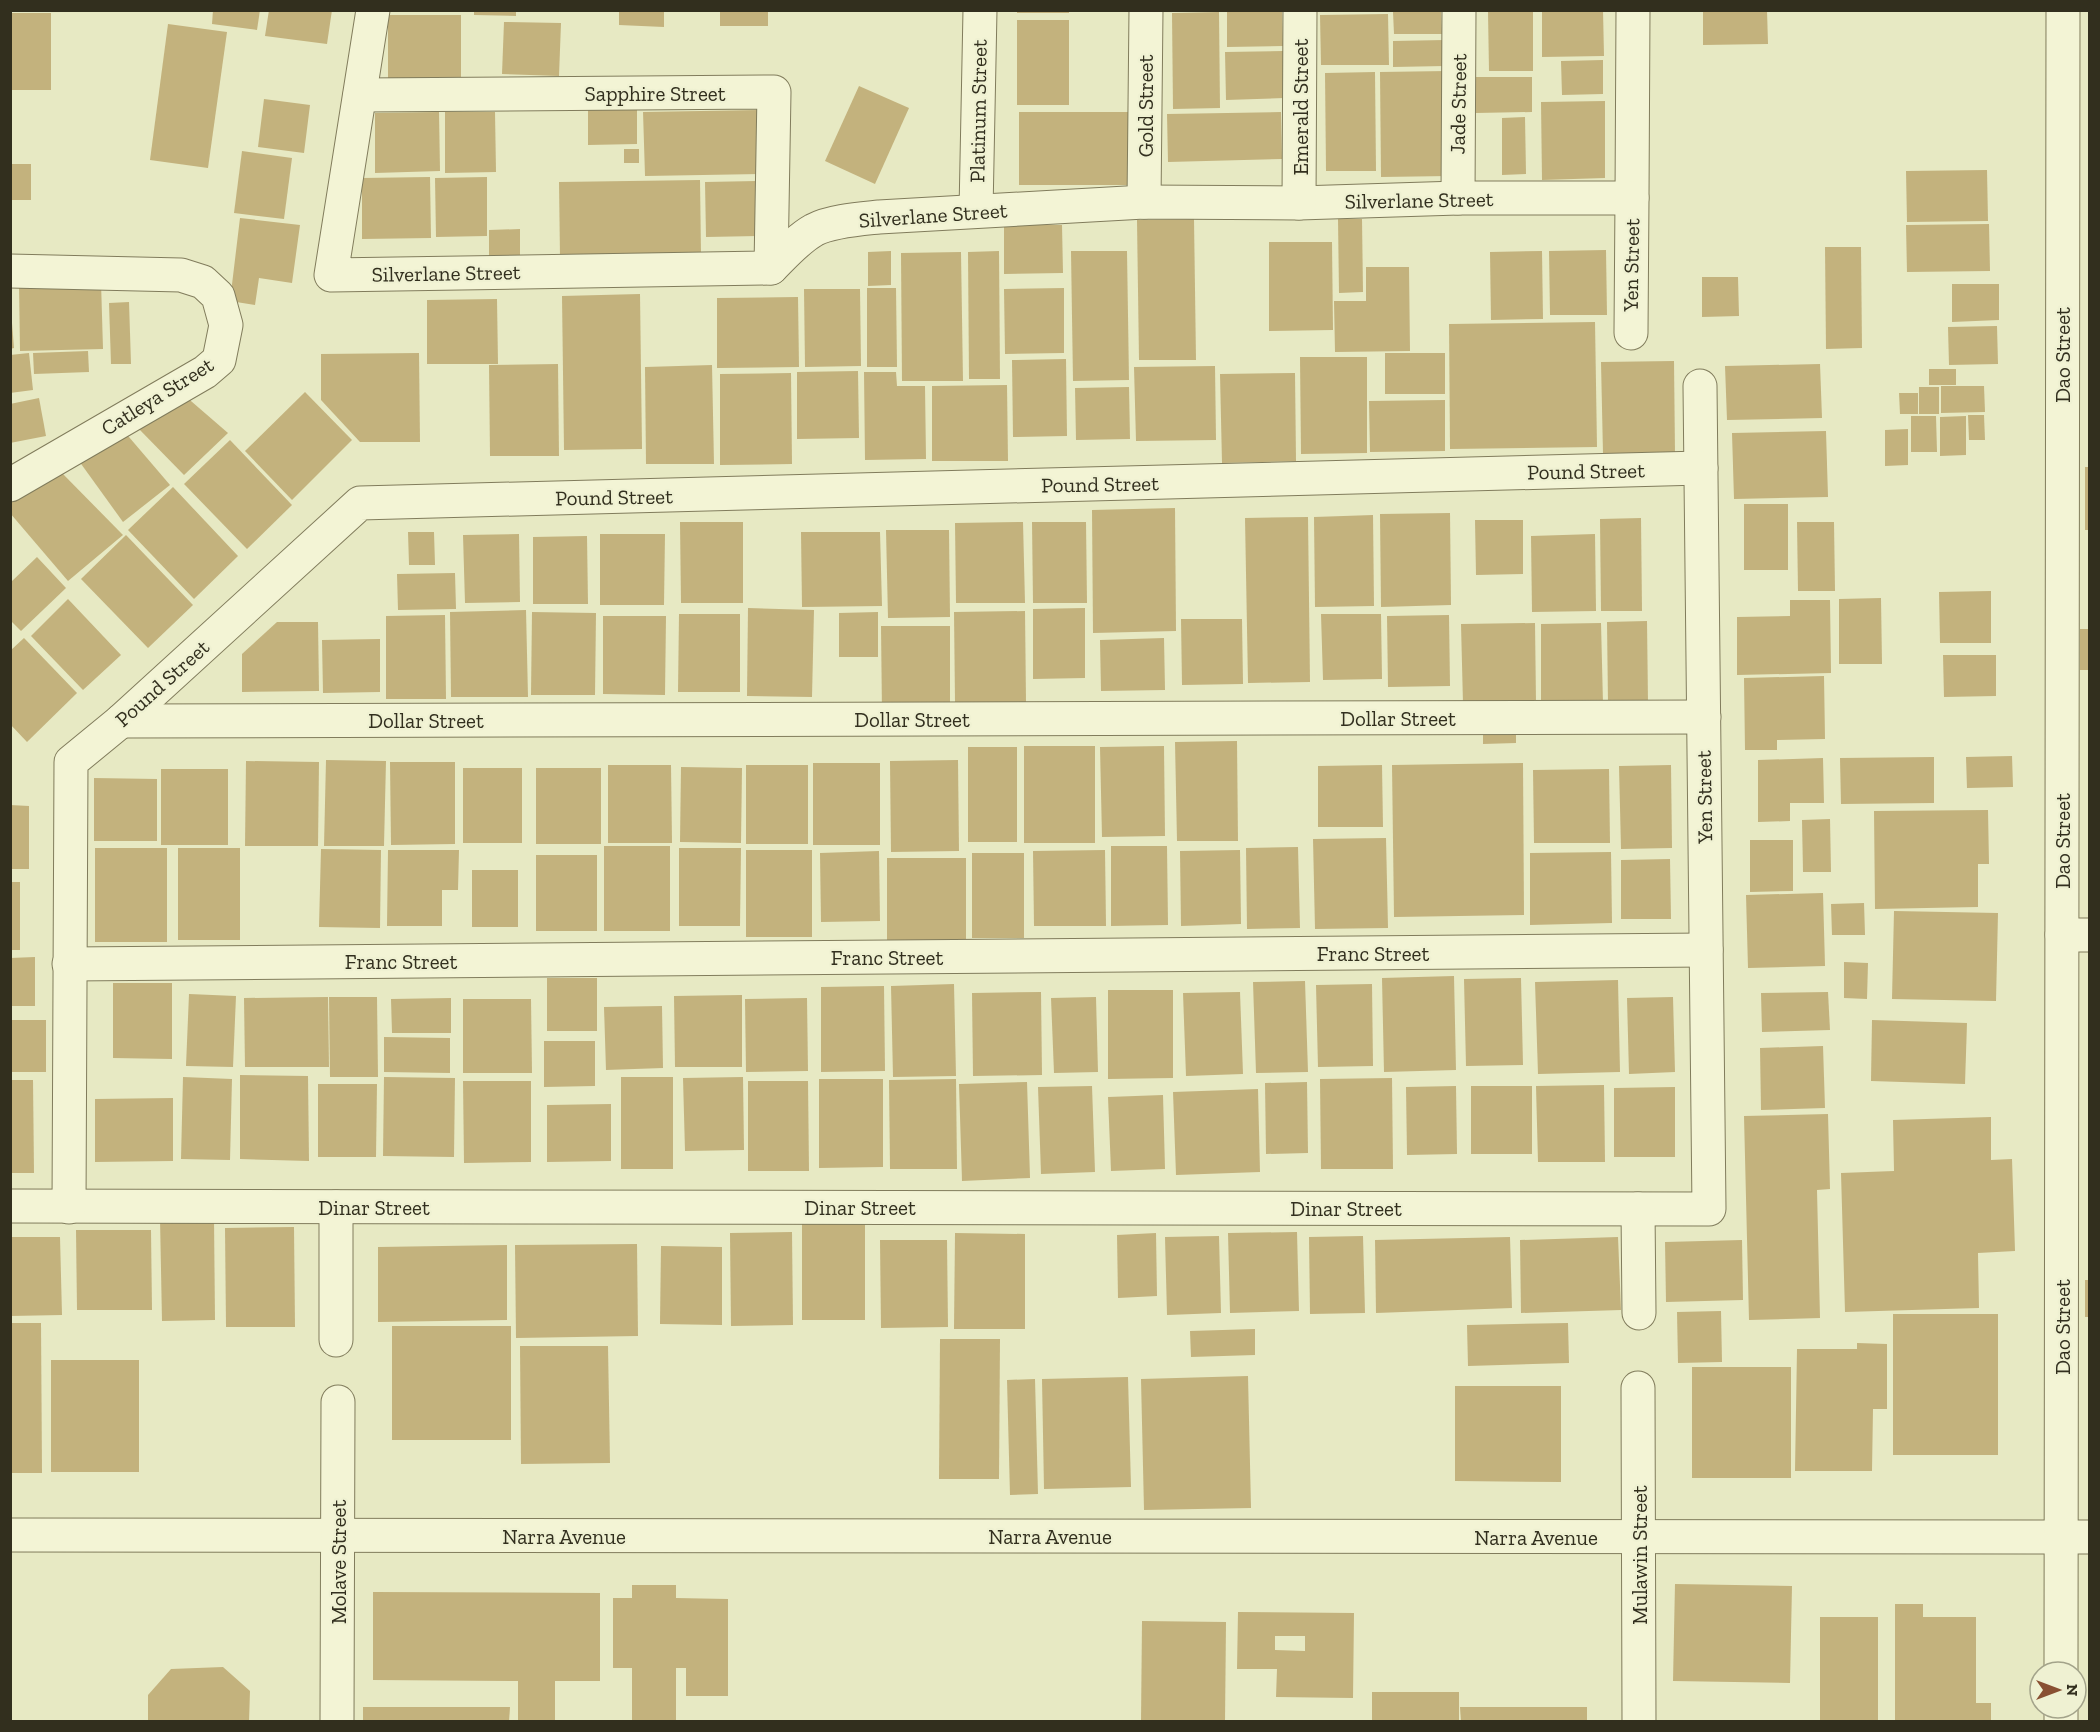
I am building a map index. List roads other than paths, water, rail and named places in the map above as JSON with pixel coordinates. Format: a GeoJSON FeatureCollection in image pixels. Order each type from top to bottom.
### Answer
{"type":"FeatureCollection","features":[{"type":"Feature","properties":{"kind":"street","name":"Silverlane Street"},"geometry":{"type":"LineString","coordinates":[[373,10],[331,275],[771,268],[790,249],[815,230],[852,220],[976,211],[1144,202],[1299,203],[1458,198],[1632,198]]}},
{"type":"Feature","properties":{"kind":"street","name":"Platinum Street"},"geometry":{"type":"LineString","coordinates":[[976,211],[980,10]]}},
{"type":"Feature","properties":{"kind":"street","name":"Gold Street"},"geometry":{"type":"LineString","coordinates":[[1144,202],[1146,10]]}},
{"type":"Feature","properties":{"kind":"street","name":"Emerald Street"},"geometry":{"type":"LineString","coordinates":[[1299,203],[1300,10]]}},
{"type":"Feature","properties":{"kind":"street","name":"Jade Street"},"geometry":{"type":"LineString","coordinates":[[1458,198],[1459,10]]}},
{"type":"Feature","properties":{"kind":"street"},"geometry":{"type":"LineString","coordinates":[[1632,198],[1634,10]]}},
{"type":"Feature","properties":{"kind":"street","name":"Dao Street"},"geometry":{"type":"LineString","coordinates":[[2062,1660],[2075,1537],[2076,935],[2063,10]]}},
{"type":"Feature","properties":{"kind":"street","name":"Sapphire Street"},"geometry":{"type":"LineString","coordinates":[[360,95],[774,92],[771,268]]}},
{"type":"Feature","properties":{"kind":"street","name":"Yen Street"},"geometry":{"type":"LineString","coordinates":[[1631,333],[1632,198]]}},
{"type":"Feature","properties":{"kind":"street","name":"Catleya Street"},"geometry":{"type":"LineString","coordinates":[[10,271],[181,275],[203,282],[218,296],[226,325],[219,360],[205,372],[10,485]]}},
{"type":"Feature","properties":{"kind":"street","name":"Yen Street"},"geometry":{"type":"LineString","coordinates":[[1700,386],[1709,1209]]}},
{"type":"Feature","properties":{"kind":"street","name":"Pound Street"},"geometry":{"type":"LineString","coordinates":[[69,1206],[71,762],[121,721],[360,503],[1701,468]]}},
{"type":"Feature","properties":{"kind":"street","name":"Dollar Street"},"geometry":{"type":"LineString","coordinates":[[121,721],[1704,717]]}},
{"type":"Feature","properties":{"kind":"street","name":"Franc Street"},"geometry":{"type":"LineString","coordinates":[[69,963],[1706,950]]}},
{"type":"Feature","properties":{"kind":"street","name":"Dinar Street"},"geometry":{"type":"LineString","coordinates":[[10,1206],[1709,1209]]}},
{"type":"Feature","properties":{"kind":"street"},"geometry":{"type":"LineString","coordinates":[[336,1206],[336,1340]]}},
{"type":"Feature","properties":{"kind":"street"},"geometry":{"type":"LineString","coordinates":[[1638,1209],[1639,1313]]}},
{"type":"Feature","properties":{"kind":"street","name":"Mulawin Street"},"geometry":{"type":"LineString","coordinates":[[1638,1388],[1639,1722]]}},
{"type":"Feature","properties":{"kind":"street","name":"Molave Street"},"geometry":{"type":"LineString","coordinates":[[336,1722],[338,1402]]}},
{"type":"Feature","properties":{"kind":"street","name":"Narra Avenue"},"geometry":{"type":"LineString","coordinates":[[10,1535],[2075,1537]]}}]}
